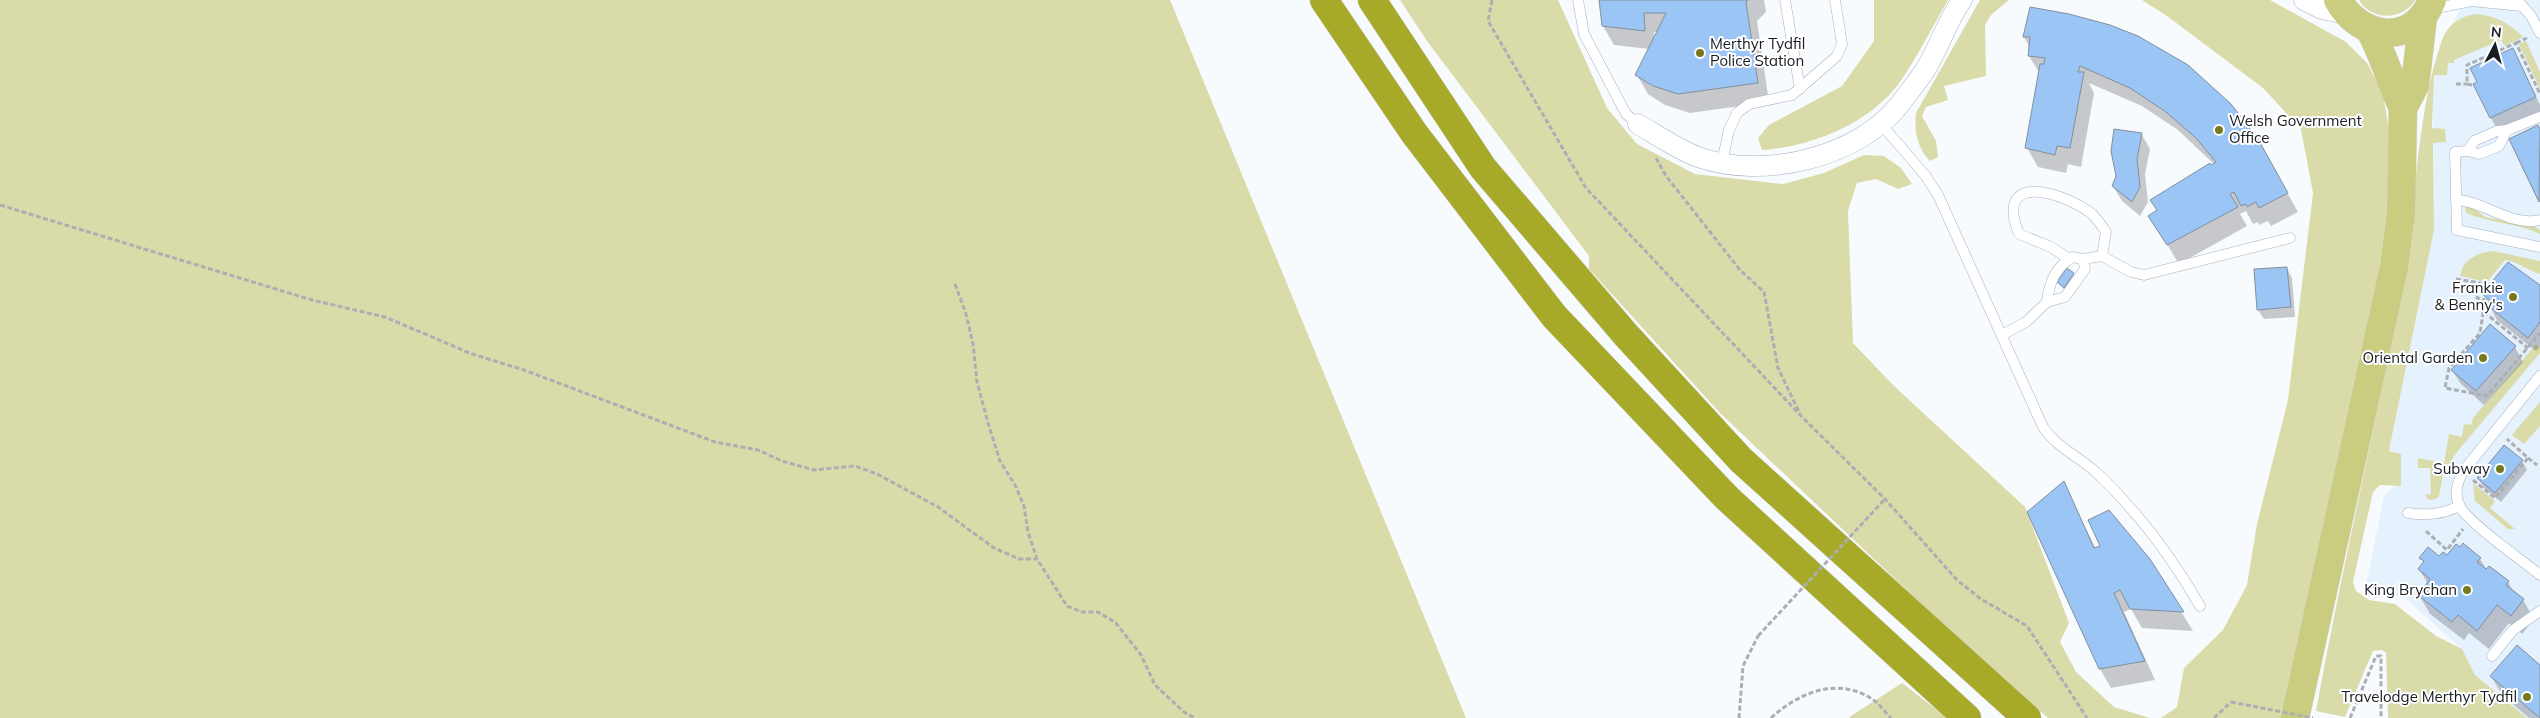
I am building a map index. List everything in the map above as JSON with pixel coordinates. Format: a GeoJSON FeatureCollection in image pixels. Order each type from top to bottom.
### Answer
{"type":"FeatureCollection","features":[{"type":"Feature","properties":{"kind":"highway"},"geometry":{"type":"LineString","coordinates":[[1324,0],[1414,133],[1554,316],[1727,498],[1967,718]]}},
{"type":"Feature","properties":{"kind":"highway"},"geometry":{"type":"LineString","coordinates":[[1372,0],[1483,168],[1626,335],[1741,460],[2027,718]]}},
{"type":"Feature","properties":{"kind":"main road"},"geometry":{"type":"LineString","coordinates":[[2342,7],[2359,26],[2370,30],[2396,32],[2414,25],[2428,9]]}},
{"type":"Feature","properties":{"kind":"main road"},"geometry":{"type":"LineString","coordinates":[[2295,718],[2394,268],[2401,213],[2404,108],[2415,85],[2428,9]]}},
{"type":"Feature","properties":{"kind":"main road"},"geometry":{"type":"LineString","coordinates":[[2370,30],[2381,50],[2392,84],[2404,108]]}},
{"type":"Feature","properties":{"kind":"street"},"geometry":{"type":"LineString","coordinates":[[1638,124],[1698,157],[1722,162],[1769,166],[1801,161],[1852,142],[1881,124],[1899,106],[1928,66],[1951,16],[1962,0]]}},
{"type":"Feature","properties":{"kind":"street"},"geometry":{"type":"LineString","coordinates":[[2304,0],[2322,9],[2342,7]]}},
{"type":"Feature","properties":{"kind":"lane"},"geometry":{"type":"LineString","coordinates":[[1578,0],[1584,34],[1626,114],[1638,124]]}},
{"type":"Feature","properties":{"kind":"lane"},"geometry":{"type":"LineString","coordinates":[[1785,0],[1800,89]]}},
{"type":"Feature","properties":{"kind":"lane"},"geometry":{"type":"LineString","coordinates":[[1722,162],[1729,130],[1737,113],[1749,104],[1792,95],[1837,56],[1842,44],[1835,0]]}},
{"type":"Feature","properties":{"kind":"lane"},"geometry":{"type":"LineString","coordinates":[[2428,9],[2471,1],[2520,3],[2531,16],[2540,34]]}},
{"type":"Feature","properties":{"kind":"lane"},"geometry":{"type":"LineString","coordinates":[[2468,150],[2474,141],[2496,131],[2507,130],[2540,117]]}},
{"type":"Feature","properties":{"kind":"lane"},"geometry":{"type":"LineString","coordinates":[[1881,124],[1925,175],[1938,195],[2037,415],[2052,440],[2096,472],[2149,527],[2184,578],[2200,606]]}},
{"type":"Feature","properties":{"kind":"lane"},"geometry":{"type":"LineString","coordinates":[[2507,130],[2499,146],[2479,154],[2468,150],[2455,152],[2456,230],[2540,248]]}},
{"type":"Feature","properties":{"kind":"lane"},"geometry":{"type":"LineString","coordinates":[[2069,259],[2051,247],[2019,234],[2013,219],[2014,208],[2019,196],[2027,191],[2045,192],[2092,215],[2106,232],[2102,256]]}},
{"type":"Feature","properties":{"kind":"lane"},"geometry":{"type":"LineString","coordinates":[[2456,200],[2479,204],[2501,215],[2540,220]]}},
{"type":"Feature","properties":{"kind":"lane"},"geometry":{"type":"LineString","coordinates":[[2048,302],[2051,279],[2072,257],[2083,259],[2102,256],[2131,272],[2144,275],[2290,238]]}},
{"type":"Feature","properties":{"kind":"lane"},"geometry":{"type":"LineString","coordinates":[[2002,335],[2026,322],[2048,302],[2065,297],[2085,269],[2083,259]]}},
{"type":"Feature","properties":{"kind":"lane"},"geometry":{"type":"LineString","coordinates":[[2540,376],[2464,470],[2459,479],[2457,490],[2460,506],[2470,518],[2540,575]]}},
{"type":"Feature","properties":{"kind":"lane"},"geometry":{"type":"LineString","coordinates":[[2408,513],[2425,516],[2439,514],[2460,506]]}},
{"type":"Feature","properties":{"kind":"lane"},"geometry":{"type":"LineString","coordinates":[[2492,656],[2513,630],[2540,611]]}},
{"type":"Feature","properties":{"kind":"path"},"geometry":{"type":"LineString","coordinates":[[1492,0],[1488,21],[1586,188],[1802,417],[1885,499],[1957,580],[1981,600],[2027,626],[2087,718]]}},
{"type":"Feature","properties":{"kind":"path"},"geometry":{"type":"LineString","coordinates":[[2467,84],[2467,65],[2527,38]]}},
{"type":"Feature","properties":{"kind":"path"},"geometry":{"type":"LineString","coordinates":[[2516,43],[2540,94]]}},
{"type":"Feature","properties":{"kind":"path"},"geometry":{"type":"LineString","coordinates":[[2456,84],[2472,85]]}},
{"type":"Feature","properties":{"kind":"path"},"geometry":{"type":"LineString","coordinates":[[1638,124],[1666,176],[1740,270],[1764,292],[1778,368],[1802,417]]}},
{"type":"Feature","properties":{"kind":"path"},"geometry":{"type":"LineString","coordinates":[[0,205],[312,300],[385,317],[472,354],[510,366],[715,442],[758,450],[782,461],[814,470],[855,466],[870,471],[938,507],[994,548],[1019,559],[1037,559]]}},
{"type":"Feature","properties":{"kind":"path"},"geometry":{"type":"LineString","coordinates":[[2456,278],[2480,283],[2476,298],[2485,300],[2480,333],[2449,368],[2445,388],[2487,396],[2538,339],[2540,333]]}},
{"type":"Feature","properties":{"kind":"path"},"geometry":{"type":"LineString","coordinates":[[955,284],[966,314],[973,344],[977,382],[988,423],[1000,460],[1016,485],[1024,506],[1028,532],[1037,559],[1068,606],[1082,612],[1098,612],[1116,623],[1141,655],[1156,685],[1184,712],[1195,718]]}},
{"type":"Feature","properties":{"kind":"path"},"geometry":{"type":"LineString","coordinates":[[2483,312],[2528,348]]}},
{"type":"Feature","properties":{"kind":"path"},"geometry":{"type":"LineString","coordinates":[[2506,438],[2537,465]]}},
{"type":"Feature","properties":{"kind":"path"},"geometry":{"type":"LineString","coordinates":[[2472,480],[2495,498],[2528,458]]}},
{"type":"Feature","properties":{"kind":"path"},"geometry":{"type":"LineString","coordinates":[[1739,718],[1743,666],[1758,636],[1885,499]]}},
{"type":"Feature","properties":{"kind":"path"},"geometry":{"type":"LineString","coordinates":[[2426,531],[2447,550],[2463,529]]}},
{"type":"Feature","properties":{"kind":"path"},"geometry":{"type":"LineString","coordinates":[[2350,718],[2376,656],[2380,656],[2381,718]]}},
{"type":"Feature","properties":{"kind":"path"},"geometry":{"type":"LineString","coordinates":[[1771,718],[1784,706],[1807,693],[1826,688],[1850,688],[1873,699],[1891,718]]}},
{"type":"Feature","properties":{"kind":"path"},"geometry":{"type":"LineString","coordinates":[[2214,718],[2231,702],[2313,718]]}},
{"type":"Feature","properties":{"kind":"shaded area"},"geometry":{"type":"Polygon","coordinates":[[[2463,0],[2540,0],[2540,718],[2527,718],[2475,675],[2462,649],[2406,599],[2366,585],[2384,496],[2394,486],[2400,454],[2389,452],[2434,230],[2433,68],[2444,35],[2455,21],[2463,0]]]}},
{"type":"Feature","properties":{"kind":"green space"},"geometry":{"type":"Polygon","coordinates":[[[0,0],[1170,0],[1466,718],[0,718],[0,0]]]}},
{"type":"Feature","properties":{"kind":"green space"},"geometry":{"type":"Polygon","coordinates":[[[1400,0],[1558,0],[1607,108],[1637,144],[1695,174],[1783,184],[1824,173],[1864,155],[1884,156],[1901,168],[1912,184],[1898,189],[1876,179],[1857,183],[1848,211],[1853,343],[1893,385],[2025,507],[2069,623],[2060,642],[2076,672],[2114,707],[2150,718],[2048,718],[1932,614],[1720,413],[1589,269],[1589,256],[1427,41],[1400,0]]]}},
{"type":"Feature","properties":{"kind":"green space"},"geometry":{"type":"Polygon","coordinates":[[[1874,0],[1948,0],[1904,77],[1884,100],[1870,112],[1836,132],[1818,139],[1780,148],[1762,150],[1758,138],[1769,125],[1842,86],[1874,41],[1874,0]]]}},
{"type":"Feature","properties":{"kind":"green space"},"geometry":{"type":"Polygon","coordinates":[[[1980,0],[2009,0],[1991,15],[1985,25],[1986,76],[1944,86],[1948,100],[1926,107],[1922,116],[1936,141],[1938,157],[1930,161],[1922,151],[1917,139],[1916,113],[1980,0]]]}},
{"type":"Feature","properties":{"kind":"green space"},"geometry":{"type":"Polygon","coordinates":[[[2142,0],[2270,0],[2346,42],[2368,64],[2374,77],[2379,75],[2382,87],[2392,171],[2387,233],[2376,294],[2283,718],[2161,718],[2177,707],[2184,668],[2223,630],[2247,585],[2257,524],[2288,400],[2313,193],[2301,129],[2263,88],[2167,16],[2142,0]]]}},
{"type":"Feature","properties":{"kind":"green space"},"geometry":{"type":"Polygon","coordinates":[[[2359,0],[2415,0],[2403,12],[2387,16],[2371,12],[2359,0]]]}},
{"type":"Feature","properties":{"kind":"green space"},"geometry":{"type":"Polygon","coordinates":[[[2476,14],[2490,16],[2502,21],[2523,37],[2505,46],[2501,40],[2454,60],[2454,63],[2448,63],[2447,75],[2434,75],[2432,128],[2445,129],[2446,142],[2433,143],[2434,230],[2389,451],[2401,454],[2401,486],[2380,485],[2373,492],[2353,582],[2356,591],[2369,600],[2395,604],[2436,636],[2462,649],[2475,675],[2527,718],[2388,718],[2386,652],[2381,650],[2373,651],[2345,717],[2316,711],[2403,278],[2426,100],[2446,31],[2464,17],[2476,14]]]}},
{"type":"Feature","properties":{"kind":"green space"},"geometry":{"type":"Polygon","coordinates":[[[2526,41],[2540,72],[2540,89],[2519,44],[2526,41]]]}},
{"type":"Feature","properties":{"kind":"green space"},"geometry":{"type":"Polygon","coordinates":[[[2467,205],[2472,206],[2485,217],[2533,226],[2540,230],[2540,234],[2522,227],[2466,213],[2465,207],[2467,205]]]}},
{"type":"Feature","properties":{"kind":"green space"},"geometry":{"type":"Polygon","coordinates":[[[2493,251],[2540,261],[2540,274],[2512,261],[2505,260],[2487,282],[2460,276],[2464,265],[2468,261],[2476,255],[2493,251]]]}},
{"type":"Feature","properties":{"kind":"green space"},"geometry":{"type":"Polygon","coordinates":[[[2536,344],[2540,348],[2540,353],[2456,453],[2443,475],[2439,496],[2436,499],[2429,500],[2425,495],[2431,494],[2430,468],[2418,468],[2418,458],[2444,463],[2449,434],[2462,437],[2464,424],[2471,425],[2473,418],[2536,344]]]}},
{"type":"Feature","properties":{"kind":"green space"},"geometry":{"type":"Polygon","coordinates":[[[2540,402],[2540,426],[2524,444],[2512,435],[2540,402]]]}},
{"type":"Feature","properties":{"kind":"green space"},"geometry":{"type":"Polygon","coordinates":[[[2473,483],[2495,501],[2490,508],[2515,529],[2508,529],[2475,501],[2473,483]]]}},
{"type":"Feature","properties":{"kind":"green space"},"geometry":{"type":"Polygon","coordinates":[[[1902,683],[1947,718],[1849,718],[1851,716],[1902,683]]]}},
{"type":"Feature","properties":{"kind":"building","name":"Merthyr Tydfil Police Station"},"geometry":{"type":"Polygon","coordinates":[[[1599,0],[1748,0],[1746,2],[1758,83],[1678,94],[1653,86],[1635,75],[1666,13],[1644,13],[1645,31],[1602,26],[1599,0]]]}},
{"type":"Feature","properties":{"kind":"building","name":"Welsh Government Office"},"geometry":{"type":"Polygon","coordinates":[[[2030,7],[2069,14],[2110,25],[2138,36],[2188,65],[2231,104],[2258,139],[2288,193],[2259,208],[2256,202],[2247,207],[2246,204],[2241,206],[2234,192],[2230,194],[2238,207],[2167,245],[2148,216],[2157,210],[2150,200],[2210,163],[2211,165],[2216,162],[2196,138],[2166,112],[2130,88],[2080,66],[2078,72],[2084,72],[2070,148],[2057,146],[2055,155],[2025,148],[2040,64],[2044,64],[2045,58],[2028,56],[2030,37],[2023,37],[2030,7]]]}},
{"type":"Feature","properties":{"kind":"building"},"geometry":{"type":"Polygon","coordinates":[[[2513,48],[2536,97],[2490,118],[2473,84],[2477,82],[2470,68],[2513,48]]]}},
{"type":"Feature","properties":{"kind":"building"},"geometry":{"type":"Polygon","coordinates":[[[2538,125],[2540,129],[2539,202],[2509,139],[2538,125]]]}},
{"type":"Feature","properties":{"kind":"building"},"geometry":{"type":"Polygon","coordinates":[[[2114,129],[2142,133],[2137,159],[2140,187],[2132,202],[2112,186],[2116,176],[2111,151],[2114,129]]]}},
{"type":"Feature","properties":{"kind":"building","name":"Frankie & Benny's"},"geometry":{"type":"Polygon","coordinates":[[[2508,262],[2540,285],[2540,322],[2528,338],[2487,305],[2491,301],[2482,294],[2508,262]]]}},
{"type":"Feature","properties":{"kind":"building"},"geometry":{"type":"Polygon","coordinates":[[[2287,267],[2291,307],[2257,310],[2254,269],[2287,267]]]}},
{"type":"Feature","properties":{"kind":"building"},"geometry":{"type":"Polygon","coordinates":[[[2067,268],[2074,273],[2064,288],[2057,282],[2067,268]]]}},
{"type":"Feature","properties":{"kind":"building","name":"Oriental Garden"},"geometry":{"type":"Polygon","coordinates":[[[2490,324],[2516,346],[2476,391],[2451,370],[2490,324]]]}},
{"type":"Feature","properties":{"kind":"building","name":"Subway"},"geometry":{"type":"Polygon","coordinates":[[[2504,445],[2523,460],[2495,493],[2477,478],[2504,445]]]}},
{"type":"Feature","properties":{"kind":"building"},"geometry":{"type":"Polygon","coordinates":[[[2064,481],[2094,548],[2100,546],[2088,520],[2109,510],[2150,559],[2184,612],[2130,609],[2120,590],[2114,593],[2145,661],[2099,669],[2027,512],[2064,481]]]}},
{"type":"Feature","properties":{"kind":"building","name":"King Brychan"},"geometry":{"type":"Polygon","coordinates":[[[2463,543],[2481,558],[2477,562],[2486,569],[2489,566],[2509,581],[2506,585],[2524,599],[2511,616],[2497,605],[2477,631],[2458,615],[2452,622],[2418,595],[2430,579],[2418,569],[2424,561],[2419,558],[2428,547],[2439,556],[2443,552],[2447,555],[2456,544],[2460,547],[2463,543]]]}},
{"type":"Feature","properties":{"kind":"building","name":"Travelodge Merthyr Tydfil"},"geometry":{"type":"Polygon","coordinates":[[[2517,645],[2540,665],[2540,718],[2490,676],[2517,645]]]}},
{"type":"Feature","properties":{"kind":"place","name":"Merthyr Tydfil Police Station"},"geometry":{"type":"Point","coordinates":[1700,53]}},
{"type":"Feature","properties":{"kind":"place","name":"Welsh Government Office"},"geometry":{"type":"Point","coordinates":[2219,130]}},
{"type":"Feature","properties":{"kind":"place","name":"Frankie & Benny's"},"geometry":{"type":"Point","coordinates":[2513,297]}},
{"type":"Feature","properties":{"kind":"place","name":"Oriental Garden"},"geometry":{"type":"Point","coordinates":[2483,358]}},
{"type":"Feature","properties":{"kind":"place","name":"Subway"},"geometry":{"type":"Point","coordinates":[2500,469]}},
{"type":"Feature","properties":{"kind":"place","name":"King Brychan"},"geometry":{"type":"Point","coordinates":[2467,590]}},
{"type":"Feature","properties":{"kind":"place","name":"Travelodge Merthyr Tydfil"},"geometry":{"type":"Point","coordinates":[2527,697]}}]}
